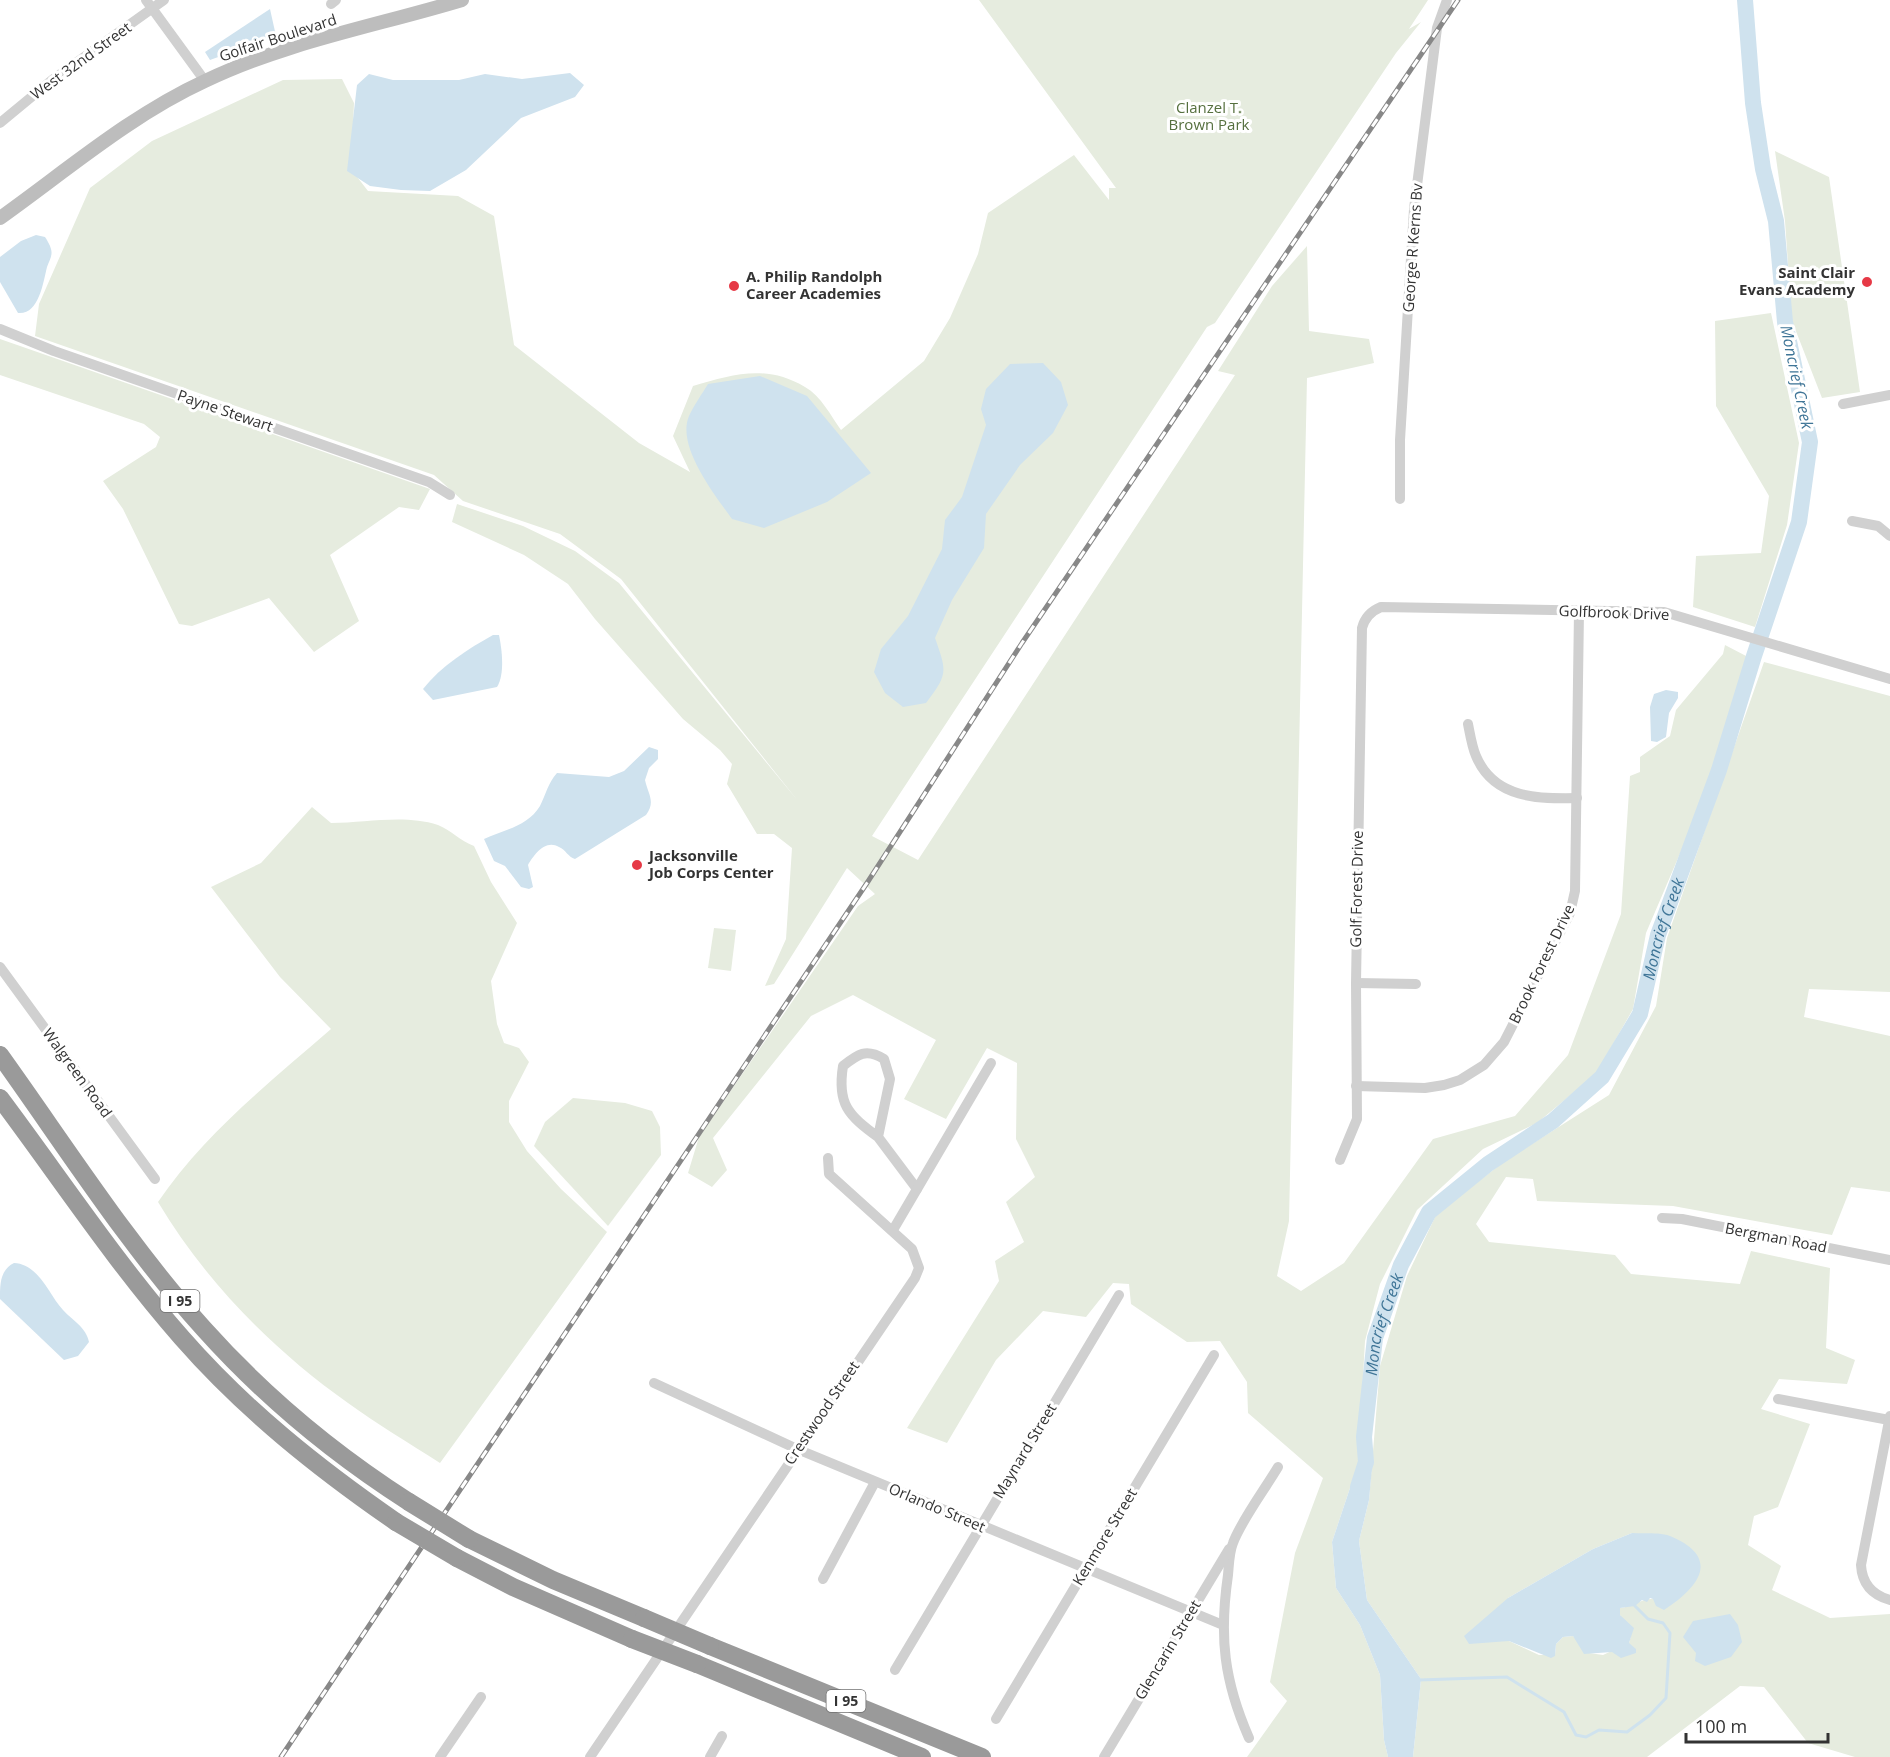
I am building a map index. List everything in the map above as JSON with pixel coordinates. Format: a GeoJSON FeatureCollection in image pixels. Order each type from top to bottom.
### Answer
{"type":"FeatureCollection","features":[{"type":"Feature","properties":{"kind":"highway","name":"I 95"},"geometry":{"type":"LineString","coordinates":[[0,1055],[158,1274],[202,1328],[251,1378],[302,1424],[357,1467],[469,1539],[553,1581],[982,1757]]}},
{"type":"Feature","properties":{"kind":"highway","name":"I 95"},"geometry":{"type":"LineString","coordinates":[[0,1098],[138,1285],[205,1363],[280,1436],[396,1522],[457,1558],[513,1587],[632,1639],[922,1757]]}},
{"type":"Feature","properties":{"kind":"main road","name":"Golfair Boulevard"},"geometry":{"type":"LineString","coordinates":[[0,218],[136,120],[205,81],[269,55],[446,2],[462,0]]}},
{"type":"Feature","properties":{"kind":"street","name":"West 32nd Street"},"geometry":{"type":"LineString","coordinates":[[0,123],[149,4],[164,0]]}},
{"type":"Feature","properties":{"kind":"street","name":"George R Kerns Bv"},"geometry":{"type":"LineString","coordinates":[[1400,499],[1401,418],[1414,209],[1437,28],[1447,0]]}},
{"type":"Feature","properties":{"kind":"street"},"geometry":{"type":"LineString","coordinates":[[149,4],[205,81]]}},
{"type":"Feature","properties":{"kind":"street","name":"Payne Stewart"},"geometry":{"type":"LineString","coordinates":[[0,329],[65,355],[429,482],[450,495]]}},
{"type":"Feature","properties":{"kind":"street"},"geometry":{"type":"LineString","coordinates":[[1844,404],[1890,394]]}},
{"type":"Feature","properties":{"kind":"street"},"geometry":{"type":"LineString","coordinates":[[1852,521],[1878,526],[1890,536]]}},
{"type":"Feature","properties":{"kind":"street","name":"Golfbrook Drive"},"geometry":{"type":"LineString","coordinates":[[1367,616],[1381,607],[1664,612],[1890,679]]}},
{"type":"Feature","properties":{"kind":"street","name":"Brook Forest Drive"},"geometry":{"type":"LineString","coordinates":[[1356,1086],[1425,1088],[1444,1085],[1474,1072],[1496,1054],[1504,1042],[1570,913],[1575,891],[1579,611]]}},
{"type":"Feature","properties":{"kind":"street","name":"Golf Forest Drive"},"geometry":{"type":"LineString","coordinates":[[1340,1160],[1357,1119],[1356,983],[1362,628],[1367,616]]}},
{"type":"Feature","properties":{"kind":"street"},"geometry":{"type":"LineString","coordinates":[[1468,724],[1476,757],[1497,782],[1515,794],[1527,797],[1577,798]]}},
{"type":"Feature","properties":{"kind":"street","name":"Walgreen Road"},"geometry":{"type":"LineString","coordinates":[[0,968],[155,1179]]}},
{"type":"Feature","properties":{"kind":"street"},"geometry":{"type":"LineString","coordinates":[[1356,983],[1416,984]]}},
{"type":"Feature","properties":{"kind":"street"},"geometry":{"type":"LineString","coordinates":[[878,1137],[890,1079],[884,1059],[874,1053],[864,1052],[843,1066],[839,1089],[848,1112],[878,1137],[917,1189]]}},
{"type":"Feature","properties":{"kind":"street"},"geometry":{"type":"LineString","coordinates":[[893,1230],[991,1063]]}},
{"type":"Feature","properties":{"kind":"street","name":"Crestwood Street"},"geometry":{"type":"LineString","coordinates":[[590,1757],[915,1278],[919,1268],[917,1258],[893,1230],[829,1174],[828,1158]]}},
{"type":"Feature","properties":{"kind":"street","name":"Bergman Road"},"geometry":{"type":"LineString","coordinates":[[1662,1218],[1682,1219],[1890,1260]]}},
{"type":"Feature","properties":{"kind":"street","name":"Maynard Street"},"geometry":{"type":"LineString","coordinates":[[895,1670],[1119,1295]]}},
{"type":"Feature","properties":{"kind":"street","name":"Kenmore Street"},"geometry":{"type":"LineString","coordinates":[[996,1719],[1214,1355]]}},
{"type":"Feature","properties":{"kind":"street","name":"Orlando Street"},"geometry":{"type":"LineString","coordinates":[[654,1383],[797,1449],[1223,1625]]}},
{"type":"Feature","properties":{"kind":"street"},"geometry":{"type":"LineString","coordinates":[[1778,1399],[1890,1418],[1861,1565],[1866,1585],[1888,1599]]}},
{"type":"Feature","properties":{"kind":"street","name":"Glencarin Street"},"geometry":{"type":"LineString","coordinates":[[1104,1757],[1278,1467]]}},
{"type":"Feature","properties":{"kind":"street"},"geometry":{"type":"LineString","coordinates":[[822,1579],[875,1482]]}},
{"type":"Feature","properties":{"kind":"street"},"geometry":{"type":"LineString","coordinates":[[1233,1543],[1223,1625],[1224,1656],[1230,1688],[1249,1738]]}},
{"type":"Feature","properties":{"kind":"street"},"geometry":{"type":"LineString","coordinates":[[440,1757],[481,1697]]}},
{"type":"Feature","properties":{"kind":"street"},"geometry":{"type":"LineString","coordinates":[[710,1757],[722,1736]]}},
{"type":"Feature","properties":{"kind":"green space","name":"Clanzel T. Brown Park"},"geometry":{"type":"Polygon","coordinates":[[[979,0],[1428,0],[1409,29],[1421,22],[1396,53],[1215,323],[1207,327],[872,836],[918,860],[1235,375],[1218,371],[1272,286],[1307,246],[1309,331],[1369,339],[1374,363],[1307,378],[1289,1221],[1277,1276],[1301,1291],[1344,1263],[1433,1139],[1515,1116],[1568,1055],[1621,914],[1630,776],[1640,772],[1640,757],[1670,736],[1676,710],[1723,654],[1725,645],[1748,657],[1717,767],[1646,933],[1633,1009],[1596,1074],[1537,1123],[1483,1149],[1417,1210],[1380,1284],[1365,1341],[1358,1464],[1332,1542],[1336,1588],[1360,1625],[1380,1675],[1384,1740],[1388,1757],[1247,1757],[1287,1701],[1270,1682],[1295,1553],[1323,1478],[1248,1413],[1247,1382],[1220,1341],[1187,1342],[1131,1304],[1129,1284],[1113,1283],[1086,1317],[1043,1311],[996,1360],[947,1443],[907,1428],[999,1281],[995,1261],[1024,1242],[1006,1202],[1035,1177],[1016,1139],[1017,1063],[987,1048],[946,1119],[904,1099],[936,1040],[853,995],[811,1016],[713,1138],[727,1170],[712,1187],[688,1173],[699,1137],[858,906],[875,894],[847,868],[774,984],[765,986],[786,939],[792,848],[774,834],[757,834],[727,784],[732,764],[720,750],[683,719],[595,619],[568,584],[524,555],[452,522],[457,504],[523,526],[575,551],[619,583],[798,801],[621,579],[560,534],[463,501],[434,475],[35,336],[39,304],[90,188],[152,141],[283,80],[342,79],[354,103],[351,169],[368,191],[458,196],[494,216],[514,345],[639,443],[690,472],[673,436],[693,386],[749,373],[777,375],[805,387],[821,401],[841,430],[924,361],[950,318],[978,254],[988,213],[1074,155],[1109,200],[1109,188],[1116,188],[979,0]]]}},
{"type":"Feature","properties":{"kind":"green space"},"geometry":{"type":"Polygon","coordinates":[[[1775,151],[1829,177],[1860,392],[1822,398],[1792,321],[1785,221],[1775,151]]]}},
{"type":"Feature","properties":{"kind":"green space"},"geometry":{"type":"Polygon","coordinates":[[[1771,313],[1799,443],[1787,525],[1755,627],[1693,607],[1696,556],[1761,553],[1769,496],[1716,406],[1715,321],[1771,313]]]}},
{"type":"Feature","properties":{"kind":"green space"},"geometry":{"type":"Polygon","coordinates":[[[0,339],[430,489],[419,510],[399,507],[330,555],[359,621],[314,652],[269,598],[192,626],[179,624],[123,509],[103,481],[156,447],[160,437],[144,424],[0,375],[0,339]]]}},
{"type":"Feature","properties":{"kind":"green space"},"geometry":{"type":"Polygon","coordinates":[[[1764,662],[1890,696],[1890,992],[1809,989],[1804,1017],[1890,1036],[1890,1192],[1851,1187],[1832,1235],[1673,1206],[1537,1201],[1533,1179],[1506,1177],[1476,1224],[1489,1242],[1615,1255],[1631,1274],[1740,1284],[1751,1251],[1830,1268],[1826,1348],[1855,1360],[1847,1384],[1779,1379],[1761,1409],[1810,1424],[1778,1507],[1754,1516],[1748,1545],[1781,1566],[1772,1590],[1830,1618],[1890,1614],[1890,1757],[1855,1757],[1808,1743],[1764,1687],[1740,1686],[1647,1757],[1413,1757],[1421,1679],[1367,1600],[1359,1541],[1369,1500],[1380,1366],[1407,1276],[1437,1213],[1505,1161],[1609,1095],[1656,1006],[1667,938],[1764,662]],[[1632,1533],[1593,1549],[1508,1598],[1509,1641],[1539,1655],[1555,1655],[1556,1644],[1563,1637],[1573,1636],[1589,1653],[1603,1655],[1629,1643],[1631,1636],[1620,1615],[1620,1608],[1653,1599],[1632,1533]]]}},
{"type":"Feature","properties":{"kind":"green space"},"geometry":{"type":"Polygon","coordinates":[[[312,807],[331,823],[412,820],[438,825],[474,846],[491,882],[517,923],[491,981],[497,1024],[504,1043],[519,1048],[529,1062],[509,1101],[509,1122],[527,1151],[561,1189],[607,1232],[440,1463],[348,1403],[267,1337],[242,1312],[197,1259],[158,1202],[196,1154],[239,1110],[331,1029],[280,977],[211,887],[261,863],[312,807]]]}},
{"type":"Feature","properties":{"kind":"green space"},"geometry":{"type":"Polygon","coordinates":[[[714,928],[736,930],[731,971],[708,968],[714,928]]]}},
{"type":"Feature","properties":{"kind":"green space"},"geometry":{"type":"Polygon","coordinates":[[[573,1098],[625,1103],[652,1111],[660,1127],[661,1155],[608,1226],[534,1146],[545,1122],[573,1098]]]}},
{"type":"Feature","properties":{"kind":"water"},"geometry":{"type":"Polygon","coordinates":[[[270,9],[276,36],[210,60],[205,52],[270,9]]]}},
{"type":"Feature","properties":{"kind":"water"},"geometry":{"type":"Polygon","coordinates":[[[570,73],[584,85],[575,97],[521,118],[466,170],[430,191],[370,186],[347,171],[357,85],[369,74],[393,80],[459,80],[485,74],[522,79],[570,73]]]}},
{"type":"Feature","properties":{"kind":"water"},"geometry":{"type":"Polygon","coordinates":[[[36,235],[45,237],[51,247],[51,256],[42,289],[35,304],[31,309],[18,313],[0,282],[0,257],[21,241],[36,235]]]}},
{"type":"Feature","properties":{"kind":"water"},"geometry":{"type":"Polygon","coordinates":[[[1043,363],[1061,382],[1068,405],[1053,433],[1020,465],[986,514],[984,548],[952,600],[935,638],[942,658],[942,679],[926,703],[903,707],[885,693],[874,672],[881,649],[908,616],[942,549],[945,520],[962,497],[986,425],[981,409],[986,389],[1010,364],[1043,363]]]}},
{"type":"Feature","properties":{"kind":"water"},"geometry":{"type":"Polygon","coordinates":[[[760,376],[807,396],[871,473],[827,502],[764,528],[732,519],[699,470],[692,455],[686,428],[691,412],[708,384],[760,376]]]}},
{"type":"Feature","properties":{"kind":"water"},"geometry":{"type":"Polygon","coordinates":[[[493,635],[499,635],[502,655],[501,676],[497,687],[433,700],[423,689],[430,681],[455,659],[493,635]]]}},
{"type":"Feature","properties":{"kind":"water"},"geometry":{"type":"Polygon","coordinates":[[[1666,690],[1678,692],[1678,698],[1669,713],[1666,737],[1657,742],[1651,741],[1650,707],[1654,694],[1666,690]]]}},
{"type":"Feature","properties":{"kind":"water"},"geometry":{"type":"Polygon","coordinates":[[[649,747],[658,750],[658,759],[649,768],[645,780],[651,802],[646,815],[575,859],[554,845],[545,847],[528,865],[533,887],[529,889],[521,887],[505,866],[494,861],[484,839],[515,827],[535,813],[557,773],[609,777],[624,771],[649,747]]]}},
{"type":"Feature","properties":{"kind":"water"},"geometry":{"type":"Polygon","coordinates":[[[14,1263],[23,1265],[37,1274],[58,1304],[85,1332],[89,1342],[78,1356],[64,1360],[0,1299],[3,1274],[14,1263]]]}},
{"type":"Feature","properties":{"kind":"water"},"geometry":{"type":"Polygon","coordinates":[[[1358,1464],[1372,1468],[1369,1500],[1359,1541],[1367,1600],[1421,1679],[1413,1757],[1388,1757],[1384,1740],[1380,1675],[1360,1625],[1336,1588],[1332,1542],[1358,1464]]]}},
{"type":"Feature","properties":{"kind":"water"},"geometry":{"type":"Polygon","coordinates":[[[1632,1533],[1670,1536],[1696,1554],[1700,1563],[1700,1573],[1695,1583],[1664,1610],[1656,1606],[1650,1598],[1647,1602],[1642,1600],[1635,1606],[1620,1608],[1620,1615],[1634,1628],[1629,1643],[1636,1649],[1636,1653],[1621,1658],[1612,1652],[1584,1654],[1573,1636],[1563,1637],[1556,1644],[1555,1656],[1551,1658],[1509,1641],[1469,1644],[1464,1636],[1508,1598],[1593,1549],[1632,1533]]]}},
{"type":"Feature","properties":{"kind":"water"},"geometry":{"type":"Polygon","coordinates":[[[1730,1614],[1738,1625],[1742,1642],[1731,1657],[1705,1666],[1695,1661],[1696,1653],[1683,1637],[1693,1621],[1730,1614]]]}},
{"type":"Feature","properties":{"kind":"waterway","name":"Moncrief Creek"},"geometry":{"type":"LineString","coordinates":[[1358,1487],[1366,1462],[1364,1437],[1375,1338],[1401,1265],[1429,1212],[1488,1164],[1553,1121],[1602,1077],[1640,1014],[1658,935],[1719,770],[1799,522],[1810,442],[1785,322],[1776,221],[1763,169],[1753,103],[1745,0]]}},
{"type":"Feature","properties":{"kind":"waterway"},"geometry":{"type":"LineString","coordinates":[[1419,1680],[1507,1677],[1564,1712],[1576,1735],[1586,1737],[1599,1730],[1627,1732],[1650,1715],[1666,1698],[1670,1633],[1663,1623],[1648,1619],[1635,1606]]}},
{"type":"Feature","properties":{"kind":"railway"},"geometry":{"type":"LineString","coordinates":[[281,1757],[867,883],[1022,643],[1458,0]]}},
{"type":"Feature","properties":{"kind":"place","name":"Saint Clair Evans Academy"},"geometry":{"type":"Point","coordinates":[1867,282]}},
{"type":"Feature","properties":{"kind":"place","name":"A. Philip Randolph Career Academies"},"geometry":{"type":"Point","coordinates":[734,286]}},
{"type":"Feature","properties":{"kind":"place","name":"Jacksonville Job Corps Center"},"geometry":{"type":"Point","coordinates":[637,865]}}]}
